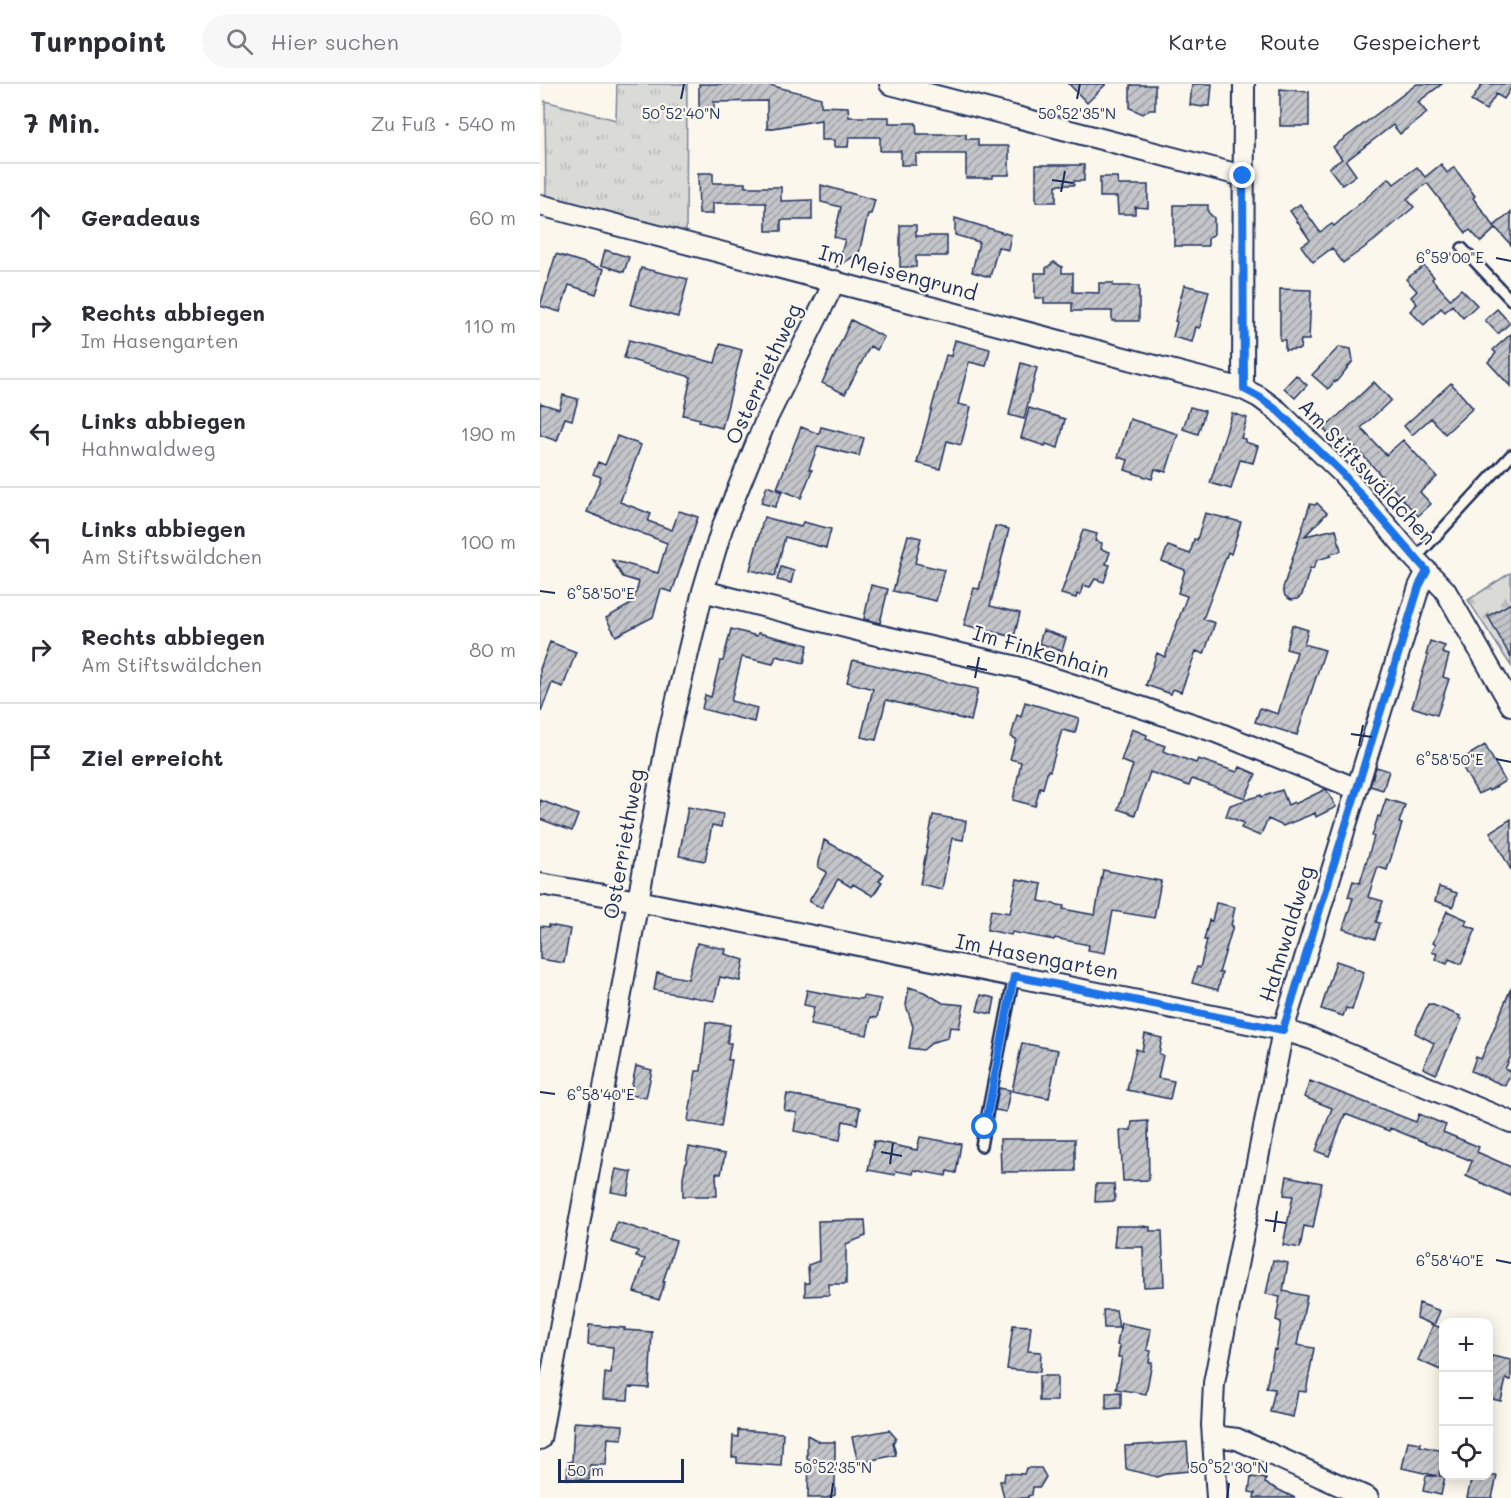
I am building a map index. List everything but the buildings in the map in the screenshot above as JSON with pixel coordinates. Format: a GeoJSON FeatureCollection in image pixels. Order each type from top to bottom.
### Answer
{"type":"FeatureCollection","features":[{"type":"Feature","properties":{"kind":"street"},"geometry":{"type":"LineString","coordinates":[[890,84],[1243,176]]}},
{"type":"Feature","properties":{"kind":"street"},"geometry":{"type":"LineString","coordinates":[[1244,84],[1244,389]]}},
{"type":"Feature","properties":{"kind":"street","name":"Im Meisengrund"},"geometry":{"type":"LineString","coordinates":[[540,205],[1244,389]]}},
{"type":"Feature","properties":{"kind":"street","name":"Osterriethweg"},"geometry":{"type":"LineString","coordinates":[[540,1439],[668,735],[703,591],[722,528],[766,420],[835,281]]}},
{"type":"Feature","properties":{"kind":"street","name":"Am Stiftswäldchen"},"geometry":{"type":"LineString","coordinates":[[1244,389],[1278,411],[1343,474],[1445,590],[1511,705]]}},
{"type":"Feature","properties":{"kind":"street","name":"Hahnwaldweg"},"geometry":{"type":"LineString","coordinates":[[1217,1498],[1212,1401],[1214,1383],[1283,1030],[1419,586],[1421,565]]}},
{"type":"Feature","properties":{"kind":"street","name":"Im Finkenhain"},"geometry":{"type":"LineString","coordinates":[[703,591],[873,634],[1022,668],[1216,732],[1357,789]]}},
{"type":"Feature","properties":{"kind":"street","name":"Im Hasengarten"},"geometry":{"type":"LineString","coordinates":[[540,884],[638,901],[1283,1030],[1312,1039],[1511,1122]]}},
{"type":"Feature","properties":{"kind":"street"},"geometry":{"type":"LineString","coordinates":[[1213,1436],[1237,1439],[1368,1498]]}},
{"type":"Feature","properties":{"kind":"lane"},"geometry":{"type":"LineString","coordinates":[[1462,248],[1511,300]]}},
{"type":"Feature","properties":{"kind":"lane","name":"Hahnwaldweg"},"geometry":{"type":"LineString","coordinates":[[1421,565],[1511,455]]}},
{"type":"Feature","properties":{"kind":"lane"},"geometry":{"type":"LineString","coordinates":[[981,1146],[1014,976]]}},
{"type":"Feature","properties":{"kind":"green space"},"geometry":{"type":"Polygon","coordinates":[[[617,84],[687,84],[686,232],[546,197],[545,101],[616,120],[617,84]]]}},
{"type":"Feature","properties":{"kind":"green space"},"geometry":{"type":"Polygon","coordinates":[[[1511,573],[1511,666],[1468,600],[1511,573]]]}},
{"type":"Feature","properties":{"kind":"route"},"geometry":{"type":"LineString","coordinates":[[985,1127],[1014,976],[1283,1030],[1419,586],[1427,571],[1343,474],[1278,411],[1244,389],[1243,176]]}}]}
